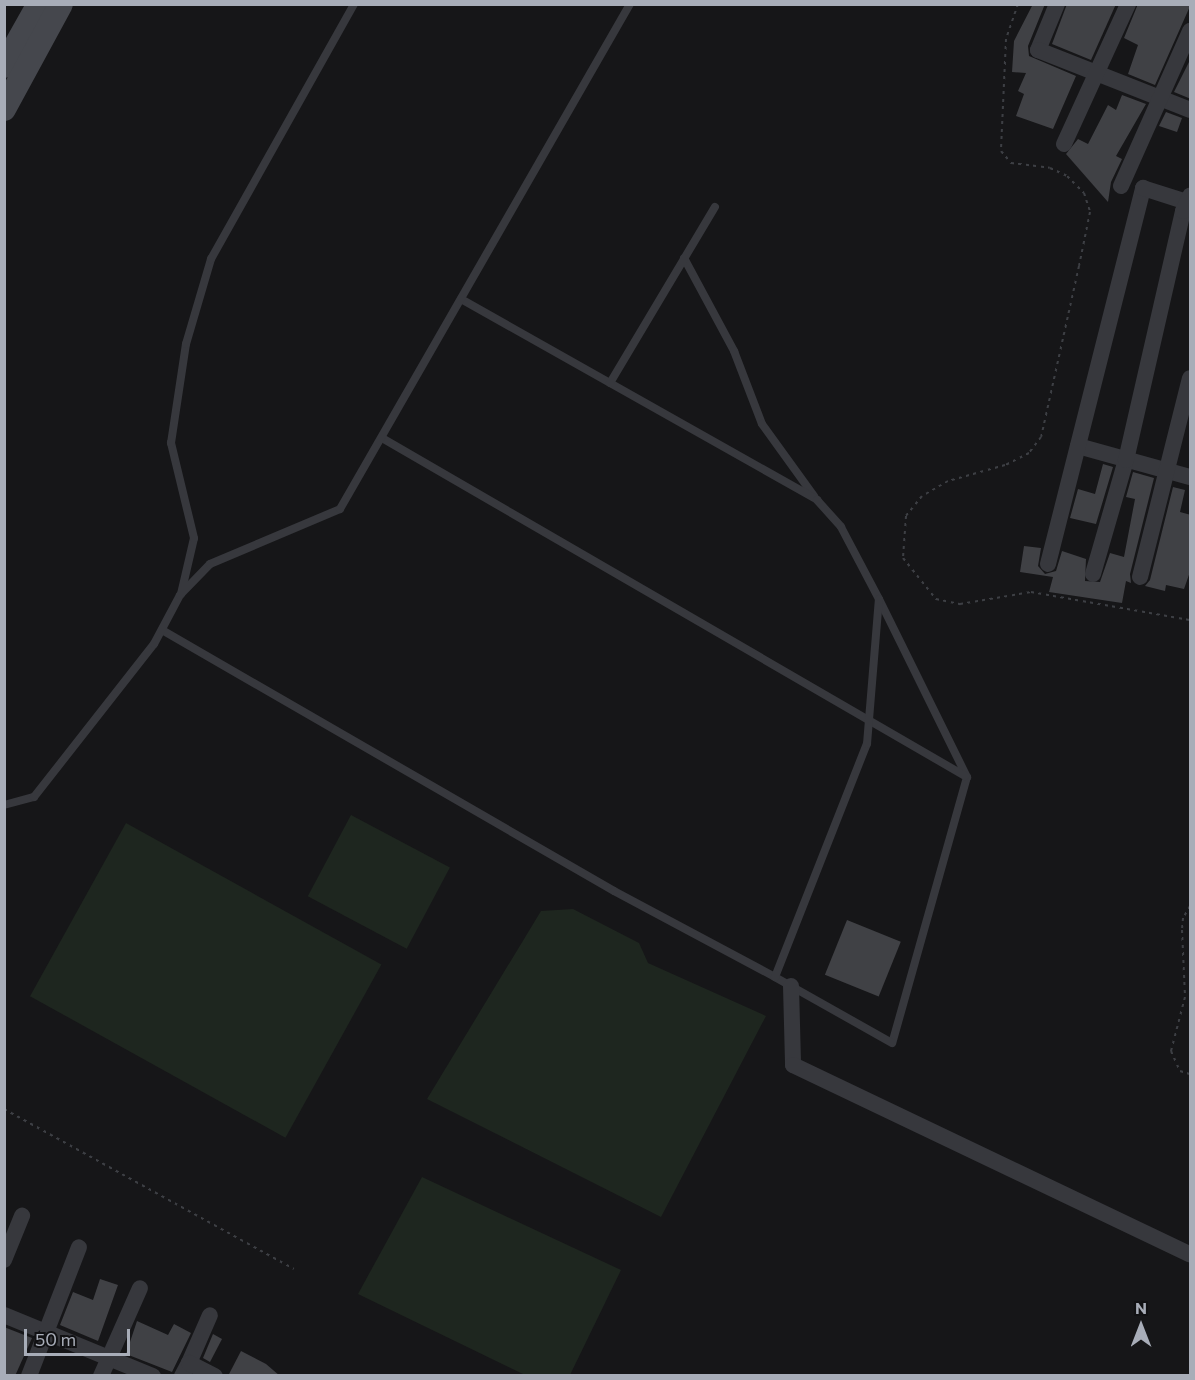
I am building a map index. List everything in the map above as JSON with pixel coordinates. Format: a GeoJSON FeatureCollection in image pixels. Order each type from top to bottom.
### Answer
{"type":"FeatureCollection","features":[{"type":"Feature","properties":{"kind":"main road"},"geometry":{"type":"LineString","coordinates":[[4,109],[11,62],[39,4]]}},
{"type":"Feature","properties":{"kind":"main road"},"geometry":{"type":"LineString","coordinates":[[11,62],[61,4]]}},
{"type":"Feature","properties":{"kind":"street"},"geometry":{"type":"LineString","coordinates":[[1057,4],[1038,50],[1191,110]]}},
{"type":"Feature","properties":{"kind":"street"},"geometry":{"type":"LineString","coordinates":[[1064,144],[1094,73],[1128,4]]}},
{"type":"Feature","properties":{"kind":"street"},"geometry":{"type":"LineString","coordinates":[[1121,186],[1191,31]]}},
{"type":"Feature","properties":{"kind":"street"},"geometry":{"type":"LineString","coordinates":[[1048,564],[1143,188],[1190,200],[1126,460],[1094,574]]}},
{"type":"Feature","properties":{"kind":"street"},"geometry":{"type":"LineString","coordinates":[[1140,577],[1191,378]]}},
{"type":"Feature","properties":{"kind":"street"},"geometry":{"type":"LineString","coordinates":[[1078,446],[1191,477]]}},
{"type":"Feature","properties":{"kind":"street"},"geometry":{"type":"LineString","coordinates":[[791,986],[793,1065],[1191,1254]]}},
{"type":"Feature","properties":{"kind":"street"},"geometry":{"type":"LineString","coordinates":[[4,1260],[22,1216]]}},
{"type":"Feature","properties":{"kind":"street"},"geometry":{"type":"LineString","coordinates":[[29,1376],[79,1247]]}},
{"type":"Feature","properties":{"kind":"street"},"geometry":{"type":"LineString","coordinates":[[101,1376],[140,1288]]}},
{"type":"Feature","properties":{"kind":"street"},"geometry":{"type":"LineString","coordinates":[[4,1315],[110,1356],[153,1376]]}},
{"type":"Feature","properties":{"kind":"street"},"geometry":{"type":"LineString","coordinates":[[210,1315],[185,1369],[214,1376]]}},
{"type":"Feature","properties":{"kind":"lane"},"geometry":{"type":"LineString","coordinates":[[4,805],[34,797],[162,630],[180,595],[194,538],[171,443],[186,344],[211,259],[354,4]]}},
{"type":"Feature","properties":{"kind":"lane"},"geometry":{"type":"LineString","coordinates":[[180,595],[210,564],[340,509],[630,4]]}},
{"type":"Feature","properties":{"kind":"lane"},"geometry":{"type":"LineString","coordinates":[[610,383],[715,207]]}},
{"type":"Feature","properties":{"kind":"lane"},"geometry":{"type":"LineString","coordinates":[[162,630],[614,891],[892,1042],[967,777],[841,527],[817,500],[762,424],[734,351],[684,258]]}},
{"type":"Feature","properties":{"kind":"lane"},"geometry":{"type":"LineString","coordinates":[[461,300],[817,500]]}},
{"type":"Feature","properties":{"kind":"lane"},"geometry":{"type":"LineString","coordinates":[[382,438],[869,718],[967,777]]}},
{"type":"Feature","properties":{"kind":"lane"},"geometry":{"type":"LineString","coordinates":[[775,977],[867,744],[879,599]]}},
{"type":"Feature","properties":{"kind":"path"},"geometry":{"type":"LineString","coordinates":[[1018,4],[1006,39],[1001,151],[1011,162],[1050,168],[1066,176],[1084,193],[1090,212],[1077,277],[1041,437],[1029,453],[1005,465],[948,481],[922,496],[906,516],[903,558],[936,599],[960,604],[1031,592],[1191,620]]}},
{"type":"Feature","properties":{"kind":"path"},"geometry":{"type":"LineString","coordinates":[[1191,906],[1182,918],[1185,997],[1171,1051],[1180,1071],[1191,1074]]}},
{"type":"Feature","properties":{"kind":"path"},"geometry":{"type":"LineString","coordinates":[[4,1109],[294,1269]]}},
{"type":"Feature","properties":{"kind":"shaded area"},"geometry":{"type":"Polygon","coordinates":[[[351,815],[450,868],[407,949],[308,896],[351,815]]]}},
{"type":"Feature","properties":{"kind":"shaded area"},"geometry":{"type":"Polygon","coordinates":[[[126,823],[381,965],[285,1138],[30,996],[126,823]]]}},
{"type":"Feature","properties":{"kind":"shaded area"},"geometry":{"type":"Polygon","coordinates":[[[573,909],[639,943],[648,963],[766,1016],[661,1217],[427,1099],[541,911],[573,909]]]}},
{"type":"Feature","properties":{"kind":"shaded area"},"geometry":{"type":"Polygon","coordinates":[[[422,1177],[621,1270],[570,1375],[525,1375],[358,1294],[422,1177]]]}},
{"type":"Feature","properties":{"kind":"building"},"geometry":{"type":"Polygon","coordinates":[[[1033,4],[1045,4],[1028,46],[1029,56],[1076,76],[1053,129],[1016,116],[1024,94],[1018,91],[1026,73],[1012,72],[1014,41],[1033,4]]]}},
{"type":"Feature","properties":{"kind":"building"},"geometry":{"type":"Polygon","coordinates":[[[1067,4],[1116,4],[1091,60],[1052,44],[1067,4]]]}},
{"type":"Feature","properties":{"kind":"building"},"geometry":{"type":"Polygon","coordinates":[[[1138,4],[1191,4],[1155,85],[1128,74],[1138,45],[1124,38],[1138,4]]]}},
{"type":"Feature","properties":{"kind":"building"},"geometry":{"type":"Polygon","coordinates":[[[1191,58],[1191,99],[1174,92],[1191,58]]]}},
{"type":"Feature","properties":{"kind":"building"},"geometry":{"type":"Polygon","coordinates":[[[1122,95],[1146,104],[1116,156],[1122,159],[1111,182],[1108,202],[1066,154],[1078,139],[1088,144],[1108,105],[1116,110],[1122,95]]]}},
{"type":"Feature","properties":{"kind":"building"},"geometry":{"type":"Polygon","coordinates":[[[1166,112],[1182,118],[1177,132],[1159,126],[1166,112]]]}},
{"type":"Feature","properties":{"kind":"building"},"geometry":{"type":"Polygon","coordinates":[[[1103,464],[1113,467],[1096,524],[1070,518],[1078,489],[1095,494],[1103,464]]]}},
{"type":"Feature","properties":{"kind":"building"},"geometry":{"type":"Polygon","coordinates":[[[1133,472],[1154,478],[1130,574],[1131,583],[1126,581],[1122,603],[1049,592],[1053,577],[1020,572],[1024,546],[1041,548],[1038,566],[1045,574],[1056,571],[1062,551],[1086,559],[1085,581],[1100,582],[1110,553],[1124,557],[1135,499],[1126,497],[1133,472]]]}},
{"type":"Feature","properties":{"kind":"building"},"geometry":{"type":"Polygon","coordinates":[[[1173,487],[1185,490],[1180,512],[1191,515],[1191,569],[1184,589],[1166,585],[1165,591],[1145,586],[1150,580],[1173,487]]]}},
{"type":"Feature","properties":{"kind":"building"},"geometry":{"type":"Polygon","coordinates":[[[847,920],[901,942],[879,996],[825,975],[847,920]]]}},
{"type":"Feature","properties":{"kind":"building"},"geometry":{"type":"Polygon","coordinates":[[[100,1279],[118,1285],[98,1341],[60,1325],[73,1292],[93,1300],[100,1279]]]}},
{"type":"Feature","properties":{"kind":"building"},"geometry":{"type":"Polygon","coordinates":[[[137,1321],[168,1335],[174,1324],[191,1333],[172,1372],[126,1354],[137,1321]]]}},
{"type":"Feature","properties":{"kind":"building"},"geometry":{"type":"Polygon","coordinates":[[[4,1327],[32,1338],[15,1376],[4,1376],[4,1327]]]}},
{"type":"Feature","properties":{"kind":"building"},"geometry":{"type":"Polygon","coordinates":[[[213,1334],[222,1339],[210,1362],[203,1358],[213,1334]]]}},
{"type":"Feature","properties":{"kind":"building"},"geometry":{"type":"Polygon","coordinates":[[[241,1351],[266,1364],[280,1376],[228,1376],[241,1351]]]}}]}
